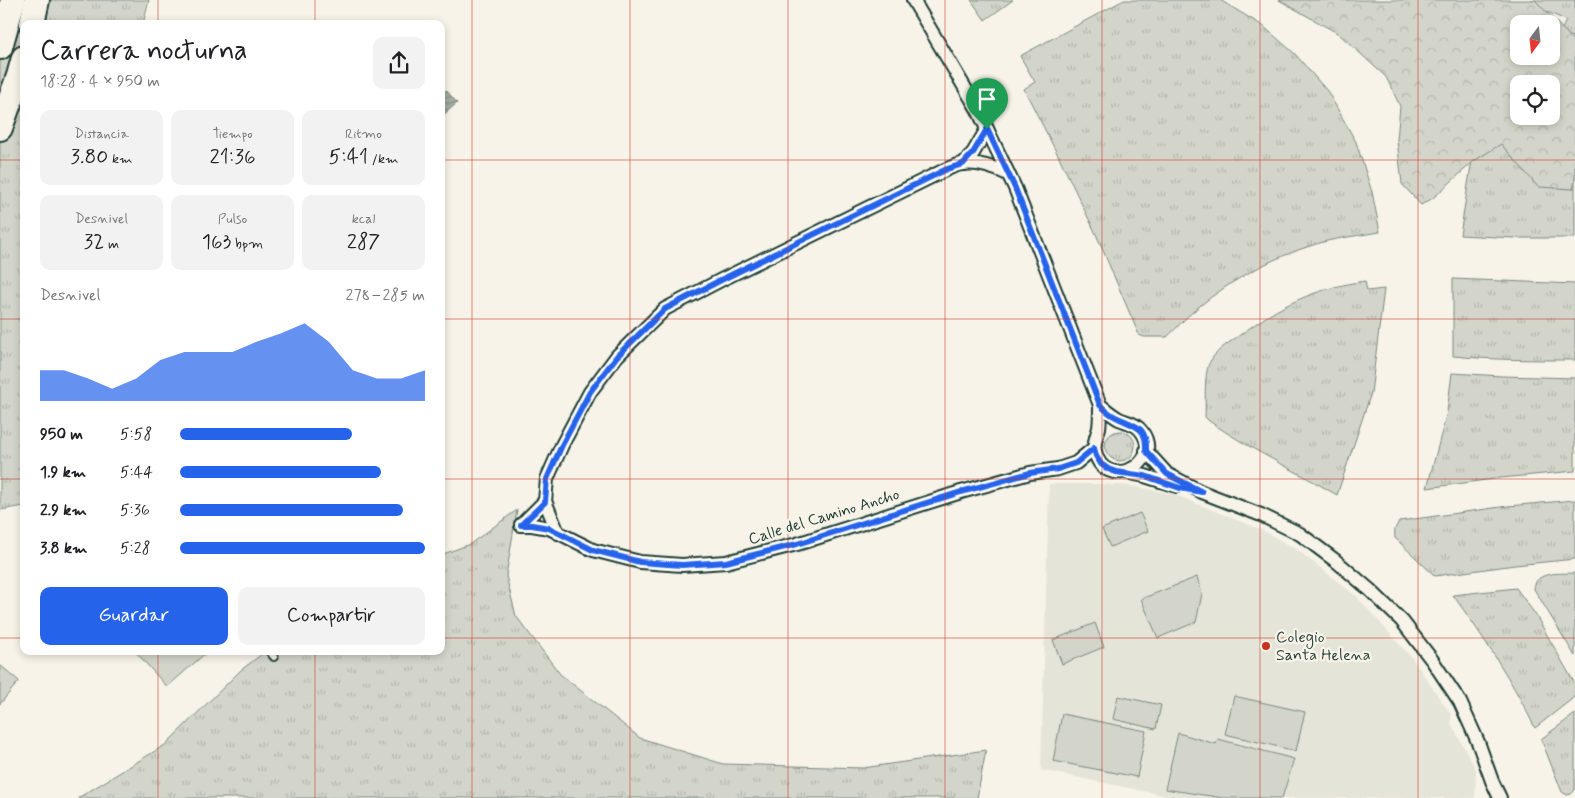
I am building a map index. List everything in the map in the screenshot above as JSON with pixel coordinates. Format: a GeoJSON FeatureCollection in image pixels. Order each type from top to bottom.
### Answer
{"type":"FeatureCollection","features":[{"type":"Feature","properties":{"kind":"highway"},"geometry":{"type":"LineString","coordinates":[[0,47],[13,0]]}},
{"type":"Feature","properties":{"kind":"highway"},"geometry":{"type":"LineString","coordinates":[[33,20],[37,0]]}},
{"type":"Feature","properties":{"kind":"highway"},"geometry":{"type":"LineString","coordinates":[[0,128],[20,76]]}},
{"type":"Feature","properties":{"kind":"street"},"geometry":{"type":"LineString","coordinates":[[913,0],[958,74],[1015,188],[1100,405],[1100,420],[1094,448],[1096,456],[1101,464],[1116,472],[1145,476],[1180,488],[1202,492]]}},
{"type":"Feature","properties":{"kind":"street"},"geometry":{"type":"LineString","coordinates":[[963,164],[973,153],[987,129]]}},
{"type":"Feature","properties":{"kind":"street"},"geometry":{"type":"LineString","coordinates":[[558,533],[545,502],[547,479],[562,445],[590,392],[617,356],[665,309],[947,169],[963,164],[986,166],[1008,174]]}},
{"type":"Feature","properties":{"kind":"street"},"geometry":{"type":"LineString","coordinates":[[1100,405],[1110,414],[1138,426],[1143,433],[1146,442],[1144,458],[1132,470],[1124,472]]}},
{"type":"Feature","properties":{"kind":"street"},"geometry":{"type":"LineString","coordinates":[[1098,432],[1104,425],[1112,421],[1121,420]]}},
{"type":"Feature","properties":{"kind":"street","name":"Calle del Camino Ancho"},"geometry":{"type":"LineString","coordinates":[[545,502],[521,525],[544,527],[593,550],[640,562],[682,565],[726,562],[797,544],[961,492],[1030,473],[1058,469],[1076,463],[1094,448]]}},
{"type":"Feature","properties":{"kind":"street"},"geometry":{"type":"LineString","coordinates":[[1146,451],[1167,474],[1202,492],[1262,515],[1300,534],[1336,561],[1402,621],[1432,660],[1460,702],[1500,798]]}},
{"type":"Feature","properties":{"kind":"street"},"geometry":{"type":"LineString","coordinates":[[1491,798],[1492,781]]}},
{"type":"Feature","properties":{"kind":"shaded area"},"geometry":{"type":"Polygon","coordinates":[[[445,91],[457,103],[445,114],[445,91]]]}},
{"type":"Feature","properties":{"kind":"shaded area"},"geometry":{"type":"Polygon","coordinates":[[[1049,484],[1132,486],[1173,494],[1264,531],[1299,551],[1356,596],[1412,658],[1451,714],[1451,723],[1476,770],[1475,798],[1177,798],[1041,770],[1049,484]]]}},
{"type":"Feature","properties":{"kind":"green space"},"geometry":{"type":"Polygon","coordinates":[[[0,0],[149,0],[144,20],[20,20],[20,507],[0,510],[0,0]]]}},
{"type":"Feature","properties":{"kind":"green space"},"geometry":{"type":"Polygon","coordinates":[[[971,0],[1013,0],[985,20],[971,0]]]}},
{"type":"Feature","properties":{"kind":"green space"},"geometry":{"type":"Polygon","coordinates":[[[1124,0],[1220,0],[1263,26],[1295,54],[1328,92],[1356,142],[1372,192],[1380,232],[1327,241],[1274,260],[1257,268],[1210,298],[1191,313],[1167,337],[1144,337],[1139,335],[1096,234],[1024,89],[1035,82],[1020,56],[1124,0]]]}},
{"type":"Feature","properties":{"kind":"green space"},"geometry":{"type":"Polygon","coordinates":[[[1279,0],[1535,0],[1549,15],[1510,15],[1510,65],[1560,65],[1560,26],[1575,42],[1575,181],[1573,189],[1538,187],[1501,144],[1474,161],[1433,198],[1421,205],[1402,184],[1397,140],[1400,106],[1386,77],[1339,34],[1279,0]]]}},
{"type":"Feature","properties":{"kind":"green space"},"geometry":{"type":"Polygon","coordinates":[[[1531,0],[1575,0],[1575,38],[1561,32],[1566,20],[1560,17],[1560,15],[1554,15],[1528,4],[1531,0]]]}},
{"type":"Feature","properties":{"kind":"green space"},"geometry":{"type":"Polygon","coordinates":[[[1515,65],[1543,65],[1575,77],[1575,238],[1514,238],[1460,235],[1474,147],[1515,65]]]}},
{"type":"Feature","properties":{"kind":"green space"},"geometry":{"type":"Polygon","coordinates":[[[1453,279],[1575,284],[1575,360],[1498,359],[1453,356],[1453,279]]]}},
{"type":"Feature","properties":{"kind":"green space"},"geometry":{"type":"Polygon","coordinates":[[[1365,281],[1367,291],[1384,289],[1371,393],[1337,495],[1240,441],[1209,421],[1205,417],[1205,387],[1208,365],[1214,356],[1228,343],[1255,324],[1299,299],[1314,293],[1365,281]]]}},
{"type":"Feature","properties":{"kind":"green space"},"geometry":{"type":"Polygon","coordinates":[[[1452,373],[1575,378],[1575,471],[1427,488],[1447,412],[1452,373]]]}},
{"type":"Feature","properties":{"kind":"green space"},"geometry":{"type":"Polygon","coordinates":[[[1120,431],[1130,436],[1135,446],[1130,456],[1120,461],[1110,456],[1105,446],[1110,436],[1120,431]]]}},
{"type":"Feature","properties":{"kind":"green space"},"geometry":{"type":"Polygon","coordinates":[[[1575,500],[1575,559],[1435,576],[1395,538],[1395,529],[1400,521],[1508,506],[1575,500]]]}},
{"type":"Feature","properties":{"kind":"green space"},"geometry":{"type":"Polygon","coordinates":[[[517,510],[506,576],[516,616],[560,674],[640,738],[723,764],[863,768],[986,750],[977,798],[78,798],[165,745],[241,670],[261,655],[445,655],[445,553],[470,544],[517,510]]]}},
{"type":"Feature","properties":{"kind":"green space"},"geometry":{"type":"Polygon","coordinates":[[[1140,513],[1148,531],[1110,547],[1102,529],[1140,513]]]}},
{"type":"Feature","properties":{"kind":"green space"},"geometry":{"type":"Polygon","coordinates":[[[1556,573],[1575,573],[1575,656],[1534,589],[1535,583],[1544,576],[1556,573]]]}},
{"type":"Feature","properties":{"kind":"green space"},"geometry":{"type":"Polygon","coordinates":[[[1197,577],[1202,594],[1196,622],[1158,638],[1141,599],[1197,577]]]}},
{"type":"Feature","properties":{"kind":"green space"},"geometry":{"type":"Polygon","coordinates":[[[1516,588],[1535,614],[1575,684],[1575,695],[1572,699],[1535,728],[1497,660],[1453,595],[1516,588]]]}},
{"type":"Feature","properties":{"kind":"green space"},"geometry":{"type":"Polygon","coordinates":[[[1095,623],[1104,647],[1062,664],[1053,640],[1095,623]]]}},
{"type":"Feature","properties":{"kind":"green space"},"geometry":{"type":"Polygon","coordinates":[[[139,655],[203,655],[167,687],[139,655]]]}},
{"type":"Feature","properties":{"kind":"green space"},"geometry":{"type":"Polygon","coordinates":[[[0,665],[19,681],[0,704],[0,665]]]}},
{"type":"Feature","properties":{"kind":"green space"},"geometry":{"type":"Polygon","coordinates":[[[1118,696],[1161,705],[1156,729],[1113,719],[1118,696]]]}},
{"type":"Feature","properties":{"kind":"green space"},"geometry":{"type":"Polygon","coordinates":[[[1234,696],[1305,712],[1296,751],[1225,734],[1234,696]]]}},
{"type":"Feature","properties":{"kind":"green space"},"geometry":{"type":"Polygon","coordinates":[[[1062,714],[1146,731],[1137,777],[1053,761],[1062,714]]]}},
{"type":"Feature","properties":{"kind":"green space"},"geometry":{"type":"Polygon","coordinates":[[[1575,714],[1575,790],[1567,795],[1562,792],[1541,739],[1575,714]]]}},
{"type":"Feature","properties":{"kind":"green space"},"geometry":{"type":"Polygon","coordinates":[[[1178,733],[1216,744],[1218,739],[1294,759],[1282,798],[1223,798],[1165,789],[1178,733]]]}},
{"type":"Feature","properties":{"kind":"place","name":"Colegio Santa Helena"},"geometry":{"type":"Point","coordinates":[1266,646]}},
{"type":"Feature","properties":{"kind":"route"},"geometry":{"type":"LineString","coordinates":[[987,129],[1015,188],[1100,405],[1110,414],[1138,426],[1146,442],[1146,451],[1167,474],[1202,492],[1180,488],[1145,476],[1108,469],[1101,464],[1094,448],[1076,463],[1058,469],[1030,473],[961,492],[797,544],[726,562],[682,565],[640,562],[593,550],[549,528],[521,525],[545,502],[547,479],[562,445],[590,392],[617,356],[665,309],[947,169],[963,164],[973,153],[987,129]]}}]}
